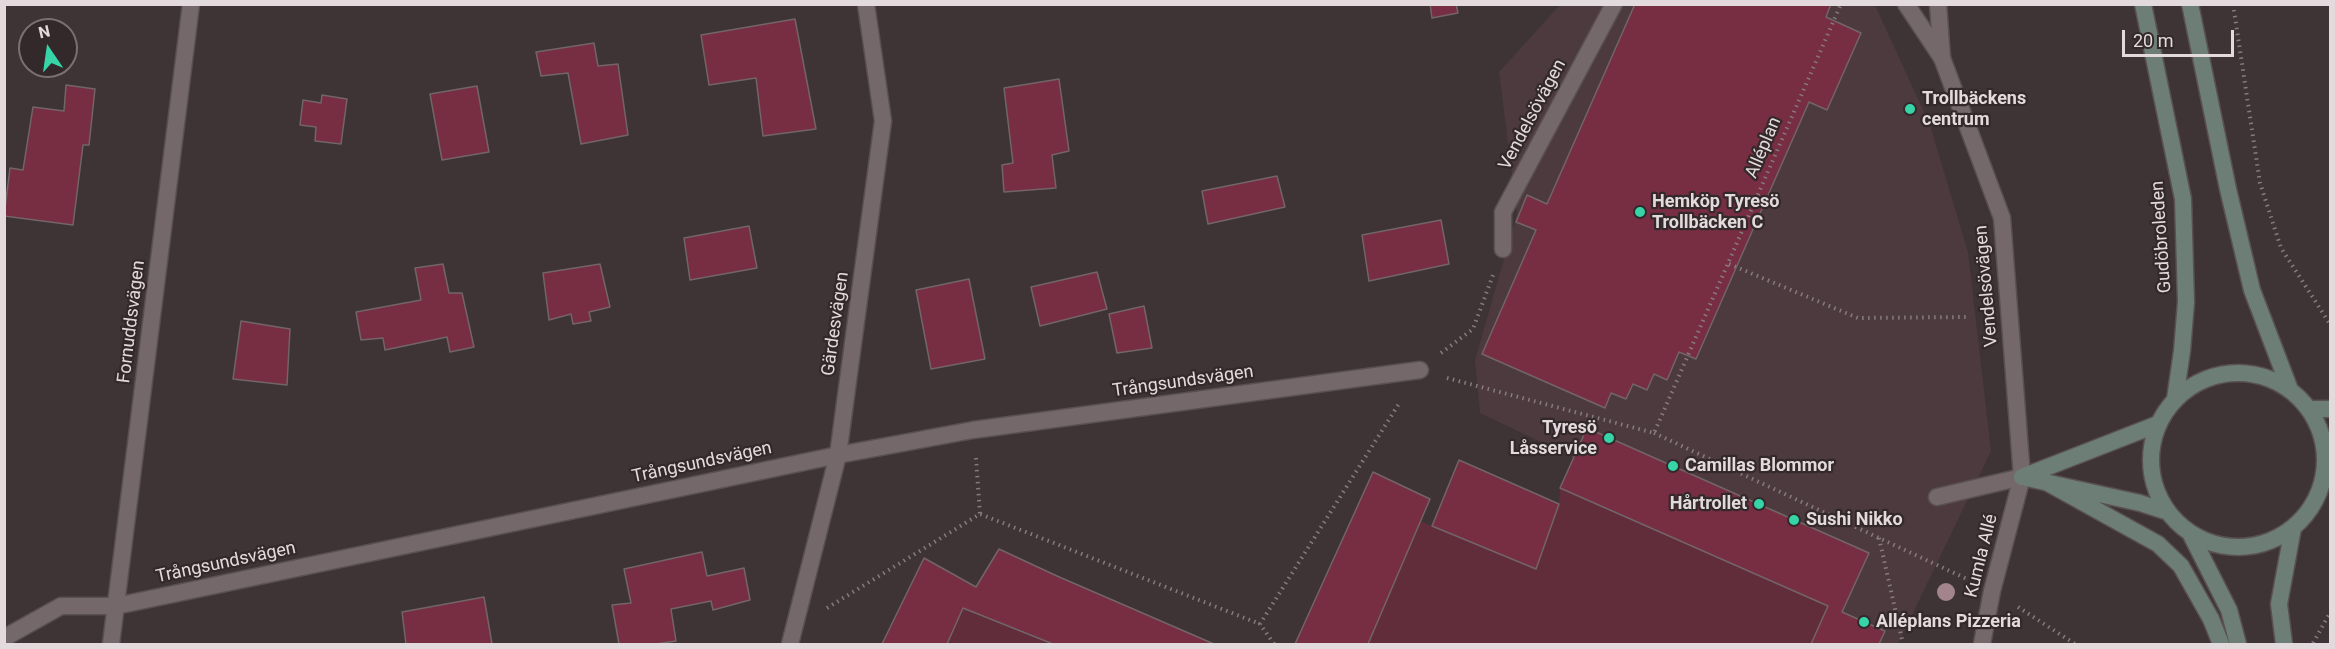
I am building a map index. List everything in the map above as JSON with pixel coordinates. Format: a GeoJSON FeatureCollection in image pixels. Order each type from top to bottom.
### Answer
{"type":"FeatureCollection","features":[{"type":"Feature","properties":{"kind":"main road","name":"Gudöbroleden"},"geometry":{"type":"LineString","coordinates":[[2143,4],[2183,200],[2186,302],[2175,399]]}},
{"type":"Feature","properties":{"kind":"main road","name":"Gudöbroleden"},"geometry":{"type":"LineString","coordinates":[[2190,4],[2228,189],[2252,290],[2289,387]]}},
{"type":"Feature","properties":{"kind":"main road","name":"Gudöbroleden"},"geometry":{"type":"LineString","coordinates":[[2190,533],[2215,544],[2246,547],[2266,543],[2293,528],[2313,507],[2325,487],[2325,442],[2311,409],[2289,387],[2269,377],[2232,372],[2200,381],[2175,399],[2158,424],[2150,454],[2151,470],[2157,492],[2168,512],[2190,533],[2229,610],[2238,645]]}},
{"type":"Feature","properties":{"kind":"main road"},"geometry":{"type":"LineString","coordinates":[[2311,409],[2331,409]]}},
{"type":"Feature","properties":{"kind":"main road"},"geometry":{"type":"LineString","coordinates":[[2022,477],[2158,424]]}},
{"type":"Feature","properties":{"kind":"main road"},"geometry":{"type":"LineString","coordinates":[[2022,477],[2140,503],[2168,512]]}},
{"type":"Feature","properties":{"kind":"main road"},"geometry":{"type":"LineString","coordinates":[[2046,482],[2158,544],[2181,566],[2211,619],[2221,645]]}},
{"type":"Feature","properties":{"kind":"main road"},"geometry":{"type":"LineString","coordinates":[[2284,645],[2279,604],[2293,528]]}},
{"type":"Feature","properties":{"kind":"street","name":"Fornuddsvägen"},"geometry":{"type":"LineString","coordinates":[[111,645],[191,4]]}},
{"type":"Feature","properties":{"kind":"street","name":"Gärdesvägen"},"geometry":{"type":"LineString","coordinates":[[792,637],[838,455],[883,122],[866,4]]}},
{"type":"Feature","properties":{"kind":"street","name":"Vendelsövägen"},"geometry":{"type":"LineString","coordinates":[[1503,249],[1503,212],[1614,4]]}},
{"type":"Feature","properties":{"kind":"street","name":"Vendelsövägen"},"geometry":{"type":"LineString","coordinates":[[1906,4],[1942,58],[2002,218],[2022,477]]}},
{"type":"Feature","properties":{"kind":"street"},"geometry":{"type":"LineString","coordinates":[[1938,4],[1942,58]]}},
{"type":"Feature","properties":{"kind":"street","name":"Trångsundsvägen"},"geometry":{"type":"LineString","coordinates":[[4,638],[61,606],[116,606],[838,455],[973,430],[1420,370]]}},
{"type":"Feature","properties":{"kind":"street"},"geometry":{"type":"LineString","coordinates":[[1937,497],[2022,477]]}},
{"type":"Feature","properties":{"kind":"street","name":"Kumla Allé"},"geometry":{"type":"LineString","coordinates":[[1982,645],[1992,591],[2022,477]]}},
{"type":"Feature","properties":{"kind":"path","name":"Alléplan"},"geometry":{"type":"LineString","coordinates":[[1654,434],[1841,4]]}},
{"type":"Feature","properties":{"kind":"path"},"geometry":{"type":"LineString","coordinates":[[2233,4],[2260,183],[2281,248],[2331,324]]}},
{"type":"Feature","properties":{"kind":"path"},"geometry":{"type":"LineString","coordinates":[[1260,624],[1420,370],[1473,329],[1503,249]]}},
{"type":"Feature","properties":{"kind":"path"},"geometry":{"type":"LineString","coordinates":[[1729,264],[1858,318],[1969,317]]}},
{"type":"Feature","properties":{"kind":"path"},"geometry":{"type":"LineString","coordinates":[[1420,370],[1654,434],[1992,591],[2075,645]]}},
{"type":"Feature","properties":{"kind":"path"},"geometry":{"type":"LineString","coordinates":[[973,430],[980,514]]}},
{"type":"Feature","properties":{"kind":"path"},"geometry":{"type":"LineString","coordinates":[[980,514],[1260,624],[1274,645]]}},
{"type":"Feature","properties":{"kind":"path"},"geometry":{"type":"LineString","coordinates":[[792,637],[980,514]]}},
{"type":"Feature","properties":{"kind":"path"},"geometry":{"type":"LineString","coordinates":[[1879,538],[1903,645]]}},
{"type":"Feature","properties":{"kind":"path"},"geometry":{"type":"LineString","coordinates":[[2313,645],[2331,613]]}},
{"type":"Feature","properties":{"kind":"shaded area"},"geometry":{"type":"Polygon","coordinates":[[[1560,5],[1875,5],[1930,125],[1968,252],[1991,451],[1898,644],[1840,644],[1819,575],[1480,413],[1475,360],[1517,214],[1499,72],[1560,5]]]}},
{"type":"Feature","properties":{"kind":"shaded area"},"geometry":{"type":"Polygon","coordinates":[[[1560,488],[1828,606],[1811,644],[1368,644],[1420,521],[1536,569],[1559,504],[1560,488]]]}},
{"type":"Feature","properties":{"kind":"shaded area"},"geometry":{"type":"Polygon","coordinates":[[[963,608],[1053,644],[947,644],[963,608]]]}},
{"type":"Feature","properties":{"kind":"building"},"geometry":{"type":"Polygon","coordinates":[[[1430,4],[1456,4],[1458,13],[1432,18],[1430,4]]]}},
{"type":"Feature","properties":{"kind":"building","name":"Hemköp Tyresö Trollbäcken C"},"geometry":{"type":"Polygon","coordinates":[[[1635,4],[1831,4],[1826,17],[1861,33],[1827,110],[1809,102],[1696,359],[1679,352],[1667,380],[1654,374],[1647,390],[1633,384],[1626,399],[1611,393],[1605,408],[1482,354],[1536,230],[1516,222],[1527,195],[1547,204],[1635,4]]]}},
{"type":"Feature","properties":{"kind":"building"},"geometry":{"type":"Polygon","coordinates":[[[795,19],[816,129],[763,136],[756,78],[709,85],[701,35],[795,19]]]}},
{"type":"Feature","properties":{"kind":"building"},"geometry":{"type":"Polygon","coordinates":[[[594,43],[598,66],[618,64],[628,135],[581,144],[568,73],[541,76],[536,52],[594,43]]]}},
{"type":"Feature","properties":{"kind":"building"},"geometry":{"type":"Polygon","coordinates":[[[1059,79],[1069,151],[1052,155],[1056,188],[1004,192],[1002,165],[1013,163],[1004,88],[1059,79]]]}},
{"type":"Feature","properties":{"kind":"building"},"geometry":{"type":"Polygon","coordinates":[[[66,85],[95,89],[89,145],[83,145],[73,225],[4,216],[10,168],[23,170],[33,107],[64,111],[66,85]]]}},
{"type":"Feature","properties":{"kind":"building"},"geometry":{"type":"Polygon","coordinates":[[[477,86],[489,152],[442,160],[430,94],[477,86]]]}},
{"type":"Feature","properties":{"kind":"building"},"geometry":{"type":"Polygon","coordinates":[[[322,95],[347,99],[341,144],[315,141],[316,127],[300,125],[303,100],[321,103],[322,95]]]}},
{"type":"Feature","properties":{"kind":"building"},"geometry":{"type":"Polygon","coordinates":[[[1277,176],[1285,207],[1208,224],[1202,191],[1277,176]]]}},
{"type":"Feature","properties":{"kind":"building"},"geometry":{"type":"Polygon","coordinates":[[[1441,220],[1449,264],[1369,281],[1362,235],[1441,220]]]}},
{"type":"Feature","properties":{"kind":"building"},"geometry":{"type":"Polygon","coordinates":[[[749,226],[757,268],[690,280],[684,238],[749,226]]]}},
{"type":"Feature","properties":{"kind":"building"},"geometry":{"type":"Polygon","coordinates":[[[443,264],[449,293],[462,293],[474,347],[450,352],[447,337],[385,350],[383,338],[361,340],[356,312],[421,300],[415,268],[443,264]]]}},
{"type":"Feature","properties":{"kind":"building"},"geometry":{"type":"Polygon","coordinates":[[[600,264],[610,307],[589,312],[591,321],[573,324],[571,314],[549,320],[543,273],[600,264]]]}},
{"type":"Feature","properties":{"kind":"building"},"geometry":{"type":"Polygon","coordinates":[[[1097,272],[1107,309],[1040,326],[1031,287],[1097,272]]]}},
{"type":"Feature","properties":{"kind":"building"},"geometry":{"type":"Polygon","coordinates":[[[969,279],[985,359],[931,369],[916,290],[969,279]]]}},
{"type":"Feature","properties":{"kind":"building"},"geometry":{"type":"Polygon","coordinates":[[[1144,306],[1152,348],[1117,353],[1109,314],[1144,306]]]}},
{"type":"Feature","properties":{"kind":"building"},"geometry":{"type":"Polygon","coordinates":[[[241,321],[290,329],[287,385],[233,379],[241,321]]]}},
{"type":"Feature","properties":{"kind":"building"},"geometry":{"type":"Polygon","coordinates":[[[1587,428],[1869,553],[1842,612],[1885,631],[1879,644],[1811,644],[1828,606],[1560,488],[1587,428]]]}},
{"type":"Feature","properties":{"kind":"building"},"geometry":{"type":"Polygon","coordinates":[[[1459,460],[1559,504],[1536,569],[1432,526],[1459,460]]]}},
{"type":"Feature","properties":{"kind":"building"},"geometry":{"type":"Polygon","coordinates":[[[1373,472],[1430,499],[1368,644],[1295,644],[1373,472]]]}},
{"type":"Feature","properties":{"kind":"building"},"geometry":{"type":"Polygon","coordinates":[[[999,549],[1214,644],[1053,644],[963,608],[947,644],[882,644],[924,558],[976,587],[999,549]]]}},
{"type":"Feature","properties":{"kind":"building"},"geometry":{"type":"Polygon","coordinates":[[[702,552],[707,576],[744,568],[750,600],[713,610],[711,601],[671,609],[676,641],[656,644],[619,644],[612,605],[631,603],[624,569],[702,552]]]}},
{"type":"Feature","properties":{"kind":"building"},"geometry":{"type":"Polygon","coordinates":[[[484,597],[492,644],[406,644],[402,612],[484,597]]]}},
{"type":"Feature","properties":{"kind":"place","name":"Trollbäckens centrum"},"geometry":{"type":"Point","coordinates":[1910,109]}},
{"type":"Feature","properties":{"kind":"place","name":"Hemköp Tyresö Trollbäcken C"},"geometry":{"type":"Point","coordinates":[1640,212]}},
{"type":"Feature","properties":{"kind":"place","name":"Tyresö Låsservice"},"geometry":{"type":"Point","coordinates":[1609,438]}},
{"type":"Feature","properties":{"kind":"place","name":"Camillas Blommor"},"geometry":{"type":"Point","coordinates":[1673,466]}},
{"type":"Feature","properties":{"kind":"place","name":"Hårtrollet"},"geometry":{"type":"Point","coordinates":[1759,504]}},
{"type":"Feature","properties":{"kind":"place","name":"Sushi Nikko"},"geometry":{"type":"Point","coordinates":[1794,520]}},
{"type":"Feature","properties":{"kind":"place","name":"Alléplans Pizzeria"},"geometry":{"type":"Point","coordinates":[1864,622]}}]}
